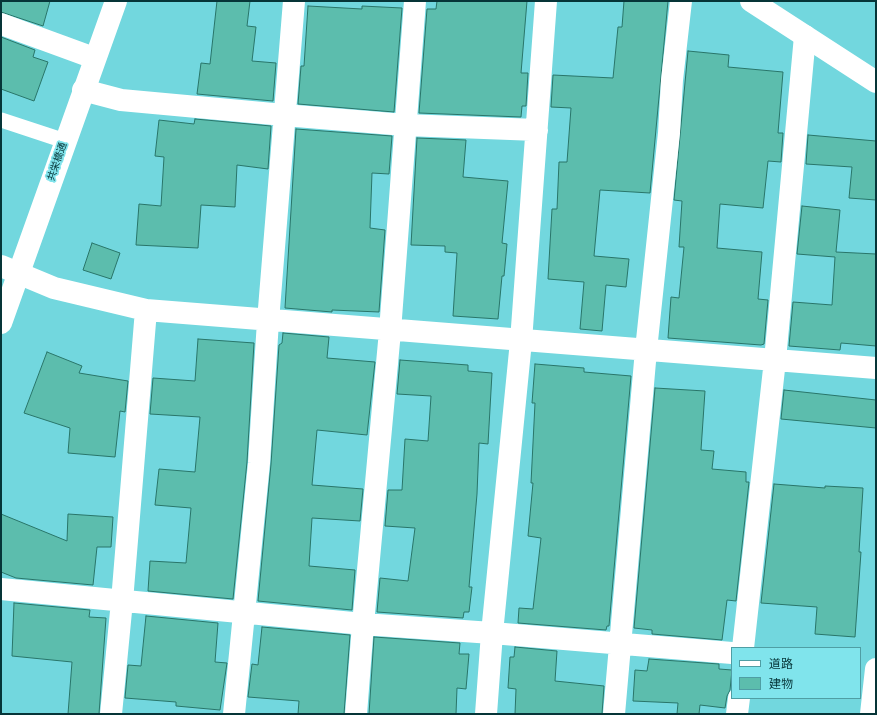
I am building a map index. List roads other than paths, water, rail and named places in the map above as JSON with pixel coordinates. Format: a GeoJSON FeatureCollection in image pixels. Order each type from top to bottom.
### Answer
{"type":"FeatureCollection","features":[{"type":"Feature","properties":{"kind":"street","name":"共栄橋通"},"geometry":{"type":"LineString","coordinates":[[1,323],[10,270],[65,141],[116,1]]}},
{"type":"Feature","properties":{"kind":"street"},"geometry":{"type":"LineString","coordinates":[[234,714],[259,463],[268,321],[294,1]]}},
{"type":"Feature","properties":{"kind":"street"},"geometry":{"type":"LineString","coordinates":[[356,714],[390,331],[415,1]]}},
{"type":"Feature","properties":{"kind":"street"},"geometry":{"type":"LineString","coordinates":[[486,714],[492,633],[521,341],[546,1]]}},
{"type":"Feature","properties":{"kind":"street"},"geometry":{"type":"LineString","coordinates":[[614,714],[646,350],[669,133],[672,80],[682,1]]}},
{"type":"Feature","properties":{"kind":"street"},"geometry":{"type":"LineString","coordinates":[[751,1],[876,82]]}},
{"type":"Feature","properties":{"kind":"street"},"geometry":{"type":"LineString","coordinates":[[1,24],[94,58]]}},
{"type":"Feature","properties":{"kind":"street"},"geometry":{"type":"LineString","coordinates":[[743,647],[775,360],[805,36]]}},
{"type":"Feature","properties":{"kind":"street"},"geometry":{"type":"LineString","coordinates":[[83,90],[121,100],[284,115],[405,125],[536,130]]}},
{"type":"Feature","properties":{"kind":"street"},"geometry":{"type":"LineString","coordinates":[[10,270],[54,288],[146,310],[390,331],[876,368]]}},
{"type":"Feature","properties":{"kind":"street"},"geometry":{"type":"LineString","coordinates":[[111,714],[122,601],[146,310]]}},
{"type":"Feature","properties":{"kind":"street"},"geometry":{"type":"LineString","coordinates":[[1,589],[363,624],[731,653]]}},
{"type":"Feature","properties":{"kind":"street"},"geometry":{"type":"LineString","coordinates":[[861,665],[876,668],[872,714]]}},
{"type":"Feature","properties":{"kind":"street"},"geometry":{"type":"LineString","coordinates":[[737,714],[739,699]]}},
{"type":"Feature","properties":{"kind":"lane"},"geometry":{"type":"LineString","coordinates":[[1,120],[65,141]]}}]}
